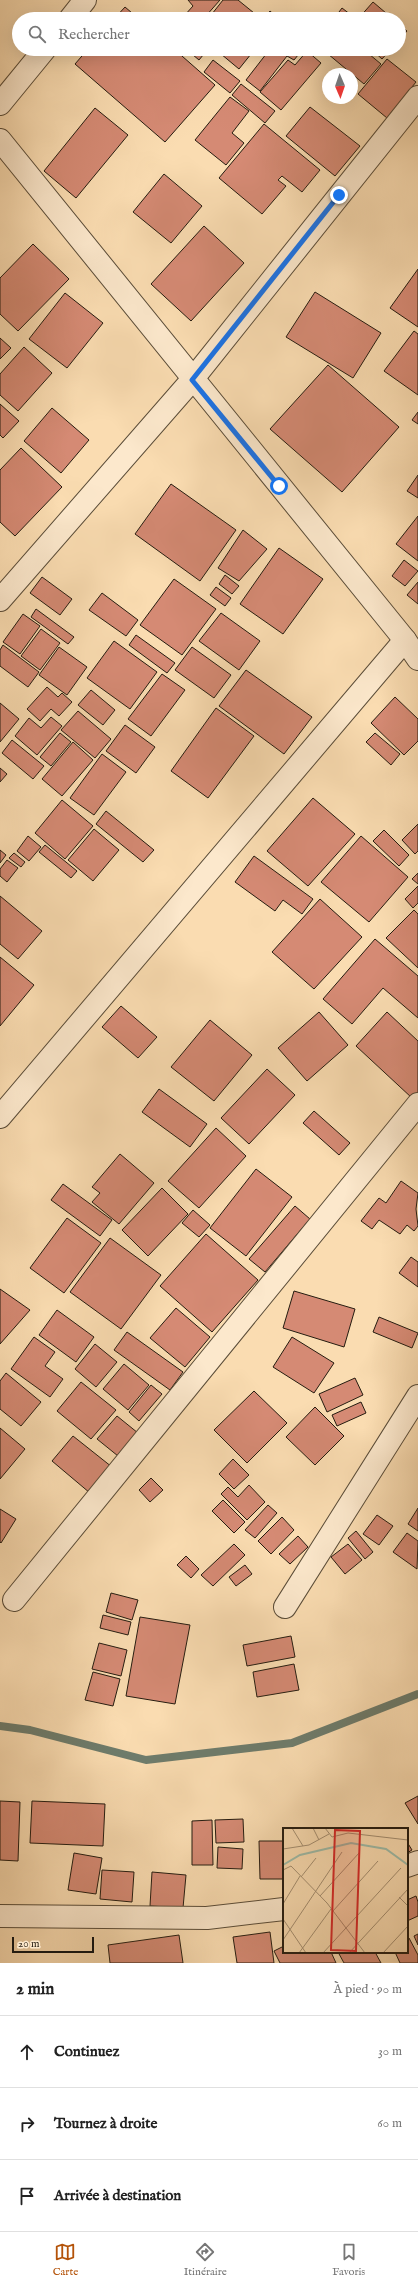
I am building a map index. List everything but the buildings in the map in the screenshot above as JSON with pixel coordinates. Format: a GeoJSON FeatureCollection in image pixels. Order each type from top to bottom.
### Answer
{"type":"FeatureCollection","features":[{"type":"Feature","properties":{"kind":"street"},"geometry":{"type":"LineString","coordinates":[[76,12],[85,0]]}},
{"type":"Feature","properties":{"kind":"street"},"geometry":{"type":"LineString","coordinates":[[0,104],[39,56]]}},
{"type":"Feature","properties":{"kind":"street"},"geometry":{"type":"LineString","coordinates":[[0,600],[192,380],[418,97]]}},
{"type":"Feature","properties":{"kind":"street"},"geometry":{"type":"LineString","coordinates":[[0,140],[192,380],[405,640],[418,659]]}},
{"type":"Feature","properties":{"kind":"street"},"geometry":{"type":"LineString","coordinates":[[0,1117],[405,640]]}},
{"type":"Feature","properties":{"kind":"street"},"geometry":{"type":"LineString","coordinates":[[14,1600],[418,1104]]}},
{"type":"Feature","properties":{"kind":"street"},"geometry":{"type":"LineString","coordinates":[[285,1607],[418,1396]]}},
{"type":"Feature","properties":{"kind":"street"},"geometry":{"type":"LineString","coordinates":[[408,1866],[418,1862]]}},
{"type":"Feature","properties":{"kind":"street"},"geometry":{"type":"LineString","coordinates":[[0,1916],[207,1918],[283,1909]]}},
{"type":"Feature","properties":{"kind":"waterway"},"geometry":{"type":"LineString","coordinates":[[0,1726],[30,1730],[146,1760],[292,1743],[418,1694]]}},
{"type":"Feature","properties":{"kind":"route"},"geometry":{"type":"LineString","coordinates":[[279,486],[192,380],[339,195]]}}]}
